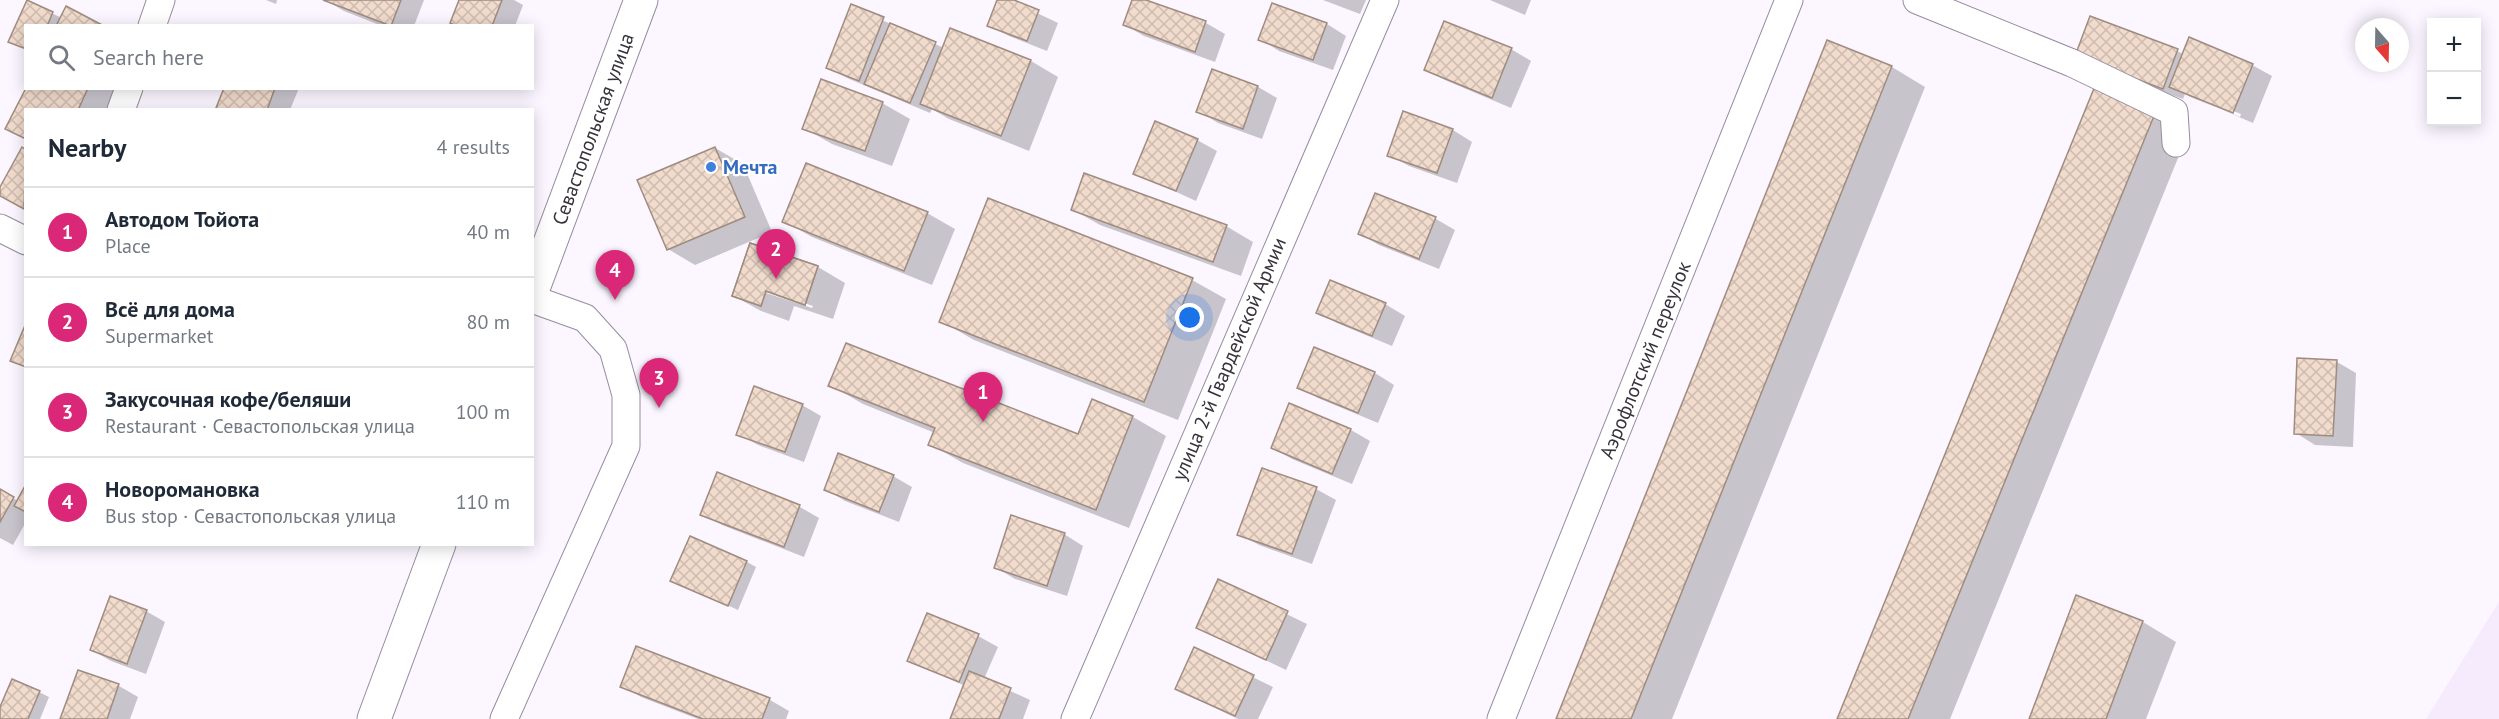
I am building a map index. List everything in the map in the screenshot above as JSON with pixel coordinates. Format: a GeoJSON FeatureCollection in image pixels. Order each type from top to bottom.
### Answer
{"type":"FeatureCollection","features":[{"type":"Feature","properties":{"kind":"main road","name":"Севастопольская улица"},"geometry":{"type":"LineString","coordinates":[[534,286],[641,0]]}},
{"type":"Feature","properties":{"kind":"main road"},"geometry":{"type":"LineString","coordinates":[[374,719],[438,546]]}},
{"type":"Feature","properties":{"kind":"street"},"geometry":{"type":"LineString","coordinates":[[153,24],[161,0]]}},
{"type":"Feature","properties":{"kind":"street","name":"улица 2-й Гвардейской Армии"},"geometry":{"type":"LineString","coordinates":[[1075,719],[1385,0]]}},
{"type":"Feature","properties":{"kind":"street","name":"Аэрофлотский переулок"},"geometry":{"type":"LineString","coordinates":[[1501,719],[1789,0]]}},
{"type":"Feature","properties":{"kind":"street"},"geometry":{"type":"LineString","coordinates":[[1917,0],[2072,63],[2174,112],[2176,143]]}},
{"type":"Feature","properties":{"kind":"street"},"geometry":{"type":"LineString","coordinates":[[122,108],[128,90]]}},
{"type":"Feature","properties":{"kind":"street"},"geometry":{"type":"LineString","coordinates":[[0,228],[24,240]]}},
{"type":"Feature","properties":{"kind":"street"},"geometry":{"type":"LineString","coordinates":[[504,719],[626,446],[626,395],[613,349],[585,318],[534,300]]}},
{"type":"Feature","properties":{"kind":"shaded area"},"geometry":{"type":"Polygon","coordinates":[[[2499,602],[2499,719],[2426,719],[2499,602]]]}},
{"type":"Feature","properties":{"kind":"building"},"geometry":{"type":"Polygon","coordinates":[[[27,0],[53,12],[48,24],[24,24],[24,48],[8,42],[27,0]]]}},
{"type":"Feature","properties":{"kind":"building"},"geometry":{"type":"Polygon","coordinates":[[[323,0],[401,0],[392,24],[386,24],[323,0]]]}},
{"type":"Feature","properties":{"kind":"building"},"geometry":{"type":"Polygon","coordinates":[[[459,0],[502,0],[493,24],[450,23],[459,0]]]}},
{"type":"Feature","properties":{"kind":"building"},"geometry":{"type":"Polygon","coordinates":[[[997,0],[1014,0],[1039,10],[1027,41],[987,26],[997,0]]]}},
{"type":"Feature","properties":{"kind":"building"},"geometry":{"type":"Polygon","coordinates":[[[1132,0],[1146,0],[1206,21],[1195,52],[1123,25],[1132,0]]]}},
{"type":"Feature","properties":{"kind":"building"},"geometry":{"type":"Polygon","coordinates":[[[1272,3],[1327,23],[1313,60],[1258,40],[1272,3]]]}},
{"type":"Feature","properties":{"kind":"building"},"geometry":{"type":"Polygon","coordinates":[[[851,4],[884,17],[859,81],[826,68],[851,4]]]}},
{"type":"Feature","properties":{"kind":"building"},"geometry":{"type":"Polygon","coordinates":[[[66,6],[100,24],[57,24],[66,6]]]}},
{"type":"Feature","properties":{"kind":"building"},"geometry":{"type":"Polygon","coordinates":[[[2090,16],[2178,49],[2163,89],[2075,56],[2090,16]]]}},
{"type":"Feature","properties":{"kind":"building"},"geometry":{"type":"Polygon","coordinates":[[[1444,21],[1512,48],[1492,98],[1424,70],[1444,21]]]}},
{"type":"Feature","properties":{"kind":"building"},"geometry":{"type":"Polygon","coordinates":[[[890,23],[936,42],[910,103],[864,84],[890,23]]]}},
{"type":"Feature","properties":{"kind":"building"},"geometry":{"type":"Polygon","coordinates":[[[950,28],[1031,60],[1001,136],[920,104],[950,28]]]}},
{"type":"Feature","properties":{"kind":"building"},"geometry":{"type":"Polygon","coordinates":[[[2189,37],[2253,64],[2233,113],[2169,87],[2189,37]]]}},
{"type":"Feature","properties":{"kind":"building"},"geometry":{"type":"Polygon","coordinates":[[[1827,40],[1892,66],[1631,719],[1556,719],[1827,40]]]}},
{"type":"Feature","properties":{"kind":"building"},"geometry":{"type":"Polygon","coordinates":[[[1212,69],[1258,86],[1243,129],[1196,112],[1212,69]]]}},
{"type":"Feature","properties":{"kind":"building"},"geometry":{"type":"Polygon","coordinates":[[[821,79],[883,102],[865,151],[802,129],[821,79]]]}},
{"type":"Feature","properties":{"kind":"building"},"geometry":{"type":"Polygon","coordinates":[[[2095,86],[2156,111],[1908,719],[1837,719],[2095,86]]]}},
{"type":"Feature","properties":{"kind":"building"},"geometry":{"type":"Polygon","coordinates":[[[25,90],[87,90],[79,108],[24,108],[24,138],[5,129],[25,90]]]}},
{"type":"Feature","properties":{"kind":"building"},"geometry":{"type":"Polygon","coordinates":[[[223,90],[274,90],[268,108],[216,108],[223,90]]]}},
{"type":"Feature","properties":{"kind":"building"},"geometry":{"type":"Polygon","coordinates":[[[1403,111],[1453,129],[1437,173],[1387,156],[1403,111]]]}},
{"type":"Feature","properties":{"kind":"building"},"geometry":{"type":"Polygon","coordinates":[[[1155,121],[1198,139],[1176,191],[1133,174],[1155,121]]]}},
{"type":"Feature","properties":{"kind":"building"},"geometry":{"type":"Polygon","coordinates":[[[22,147],[24,148],[24,209],[0,196],[0,187],[22,147]]]}},
{"type":"Feature","properties":{"kind":"building"},"geometry":{"type":"Polygon","coordinates":[[[715,147],[745,217],[667,250],[637,180],[715,147]]]}},
{"type":"Feature","properties":{"kind":"building"},"geometry":{"type":"Polygon","coordinates":[[[806,163],[928,212],[904,271],[782,222],[806,163]]]}},
{"type":"Feature","properties":{"kind":"building"},"geometry":{"type":"Polygon","coordinates":[[[1084,173],[1227,225],[1213,262],[1071,210],[1084,173]]]}},
{"type":"Feature","properties":{"kind":"building"},"geometry":{"type":"Polygon","coordinates":[[[1375,193],[1436,217],[1419,259],[1358,234],[1375,193]]]}},
{"type":"Feature","properties":{"kind":"building"},"geometry":{"type":"Polygon","coordinates":[[[988,198],[1193,278],[1144,402],[939,322],[988,198]]]}},
{"type":"Feature","properties":{"kind":"building"},"geometry":{"type":"Polygon","coordinates":[[[750,243],[818,266],[805,305],[766,291],[761,306],[732,296],[750,243]]]}},
{"type":"Feature","properties":{"kind":"building"},"geometry":{"type":"Polygon","coordinates":[[[750,243],[818,266],[805,305],[766,291],[761,306],[732,296],[750,243]]]}},
{"type":"Feature","properties":{"kind":"building"},"geometry":{"type":"Polygon","coordinates":[[[1330,280],[1386,303],[1372,336],[1316,313],[1330,280]]]}},
{"type":"Feature","properties":{"kind":"building"},"geometry":{"type":"Polygon","coordinates":[[[24,328],[24,366],[10,361],[24,328]]]}},
{"type":"Feature","properties":{"kind":"building"},"geometry":{"type":"Polygon","coordinates":[[[846,343],[1078,434],[1092,399],[1133,416],[1096,510],[928,445],[935,428],[828,386],[846,343]]]}},
{"type":"Feature","properties":{"kind":"building"},"geometry":{"type":"Polygon","coordinates":[[[1314,347],[1375,372],[1358,413],[1297,388],[1314,347]]]}},
{"type":"Feature","properties":{"kind":"building"},"geometry":{"type":"Polygon","coordinates":[[[2297,358],[2337,360],[2333,436],[2294,434],[2297,358]]]}},
{"type":"Feature","properties":{"kind":"building"},"geometry":{"type":"Polygon","coordinates":[[[754,386],[803,404],[785,452],[736,435],[754,386]]]}},
{"type":"Feature","properties":{"kind":"building"},"geometry":{"type":"Polygon","coordinates":[[[1289,403],[1351,429],[1332,474],[1271,448],[1289,403]]]}},
{"type":"Feature","properties":{"kind":"building"},"geometry":{"type":"Polygon","coordinates":[[[838,453],[894,475],[879,512],[824,490],[838,453]]]}},
{"type":"Feature","properties":{"kind":"building"},"geometry":{"type":"Polygon","coordinates":[[[1262,468],[1317,487],[1292,554],[1237,535],[1262,468]]]}},
{"type":"Feature","properties":{"kind":"building"},"geometry":{"type":"Polygon","coordinates":[[[717,472],[800,505],[784,547],[700,515],[717,472]]]}},
{"type":"Feature","properties":{"kind":"building"},"geometry":{"type":"Polygon","coordinates":[[[24,488],[24,511],[14,506],[24,488]]]}},
{"type":"Feature","properties":{"kind":"building"},"geometry":{"type":"Polygon","coordinates":[[[0,489],[14,497],[0,522],[0,489]]]}},
{"type":"Feature","properties":{"kind":"building"},"geometry":{"type":"Polygon","coordinates":[[[1011,515],[1065,533],[1047,586],[994,568],[1011,515]]]}},
{"type":"Feature","properties":{"kind":"building"},"geometry":{"type":"Polygon","coordinates":[[[690,536],[747,561],[728,606],[670,581],[690,536]]]}},
{"type":"Feature","properties":{"kind":"building"},"geometry":{"type":"Polygon","coordinates":[[[1218,579],[1288,611],[1266,660],[1196,628],[1218,579]]]}},
{"type":"Feature","properties":{"kind":"building"},"geometry":{"type":"Polygon","coordinates":[[[2076,595],[2143,621],[2106,719],[2029,719],[2076,595]]]}},
{"type":"Feature","properties":{"kind":"building"},"geometry":{"type":"Polygon","coordinates":[[[110,596],[147,610],[127,664],[90,650],[110,596]]]}},
{"type":"Feature","properties":{"kind":"building"},"geometry":{"type":"Polygon","coordinates":[[[927,613],[979,634],[959,682],[907,661],[927,613]]]}},
{"type":"Feature","properties":{"kind":"building"},"geometry":{"type":"Polygon","coordinates":[[[636,646],[770,698],[762,719],[703,719],[620,687],[636,646]]]}},
{"type":"Feature","properties":{"kind":"building"},"geometry":{"type":"Polygon","coordinates":[[[1194,647],[1254,675],[1235,716],[1175,689],[1194,647]]]}},
{"type":"Feature","properties":{"kind":"building"},"geometry":{"type":"Polygon","coordinates":[[[78,670],[119,684],[107,719],[60,719],[78,670]]]}},
{"type":"Feature","properties":{"kind":"building"},"geometry":{"type":"Polygon","coordinates":[[[969,671],[1011,688],[999,719],[950,719],[969,671]]]}},
{"type":"Feature","properties":{"kind":"building"},"geometry":{"type":"Polygon","coordinates":[[[12,679],[40,691],[28,719],[0,719],[0,707],[12,679]]]}},
{"type":"Feature","properties":{"kind":"place","name":"Мечта"},"geometry":{"type":"Point","coordinates":[711,167]}},
{"type":"Feature","properties":{"kind":"place","name":"Всё для дома"},"geometry":{"type":"Point","coordinates":[776,279]}},
{"type":"Feature","properties":{"kind":"place","name":"Новоромановка"},"geometry":{"type":"Point","coordinates":[615,300]}},
{"type":"Feature","properties":{"kind":"place","name":"Закусочная кофе/беляши"},"geometry":{"type":"Point","coordinates":[659,408]}},
{"type":"Feature","properties":{"kind":"place","name":"Автодом Тойота"},"geometry":{"type":"Point","coordinates":[983,422]}}]}
